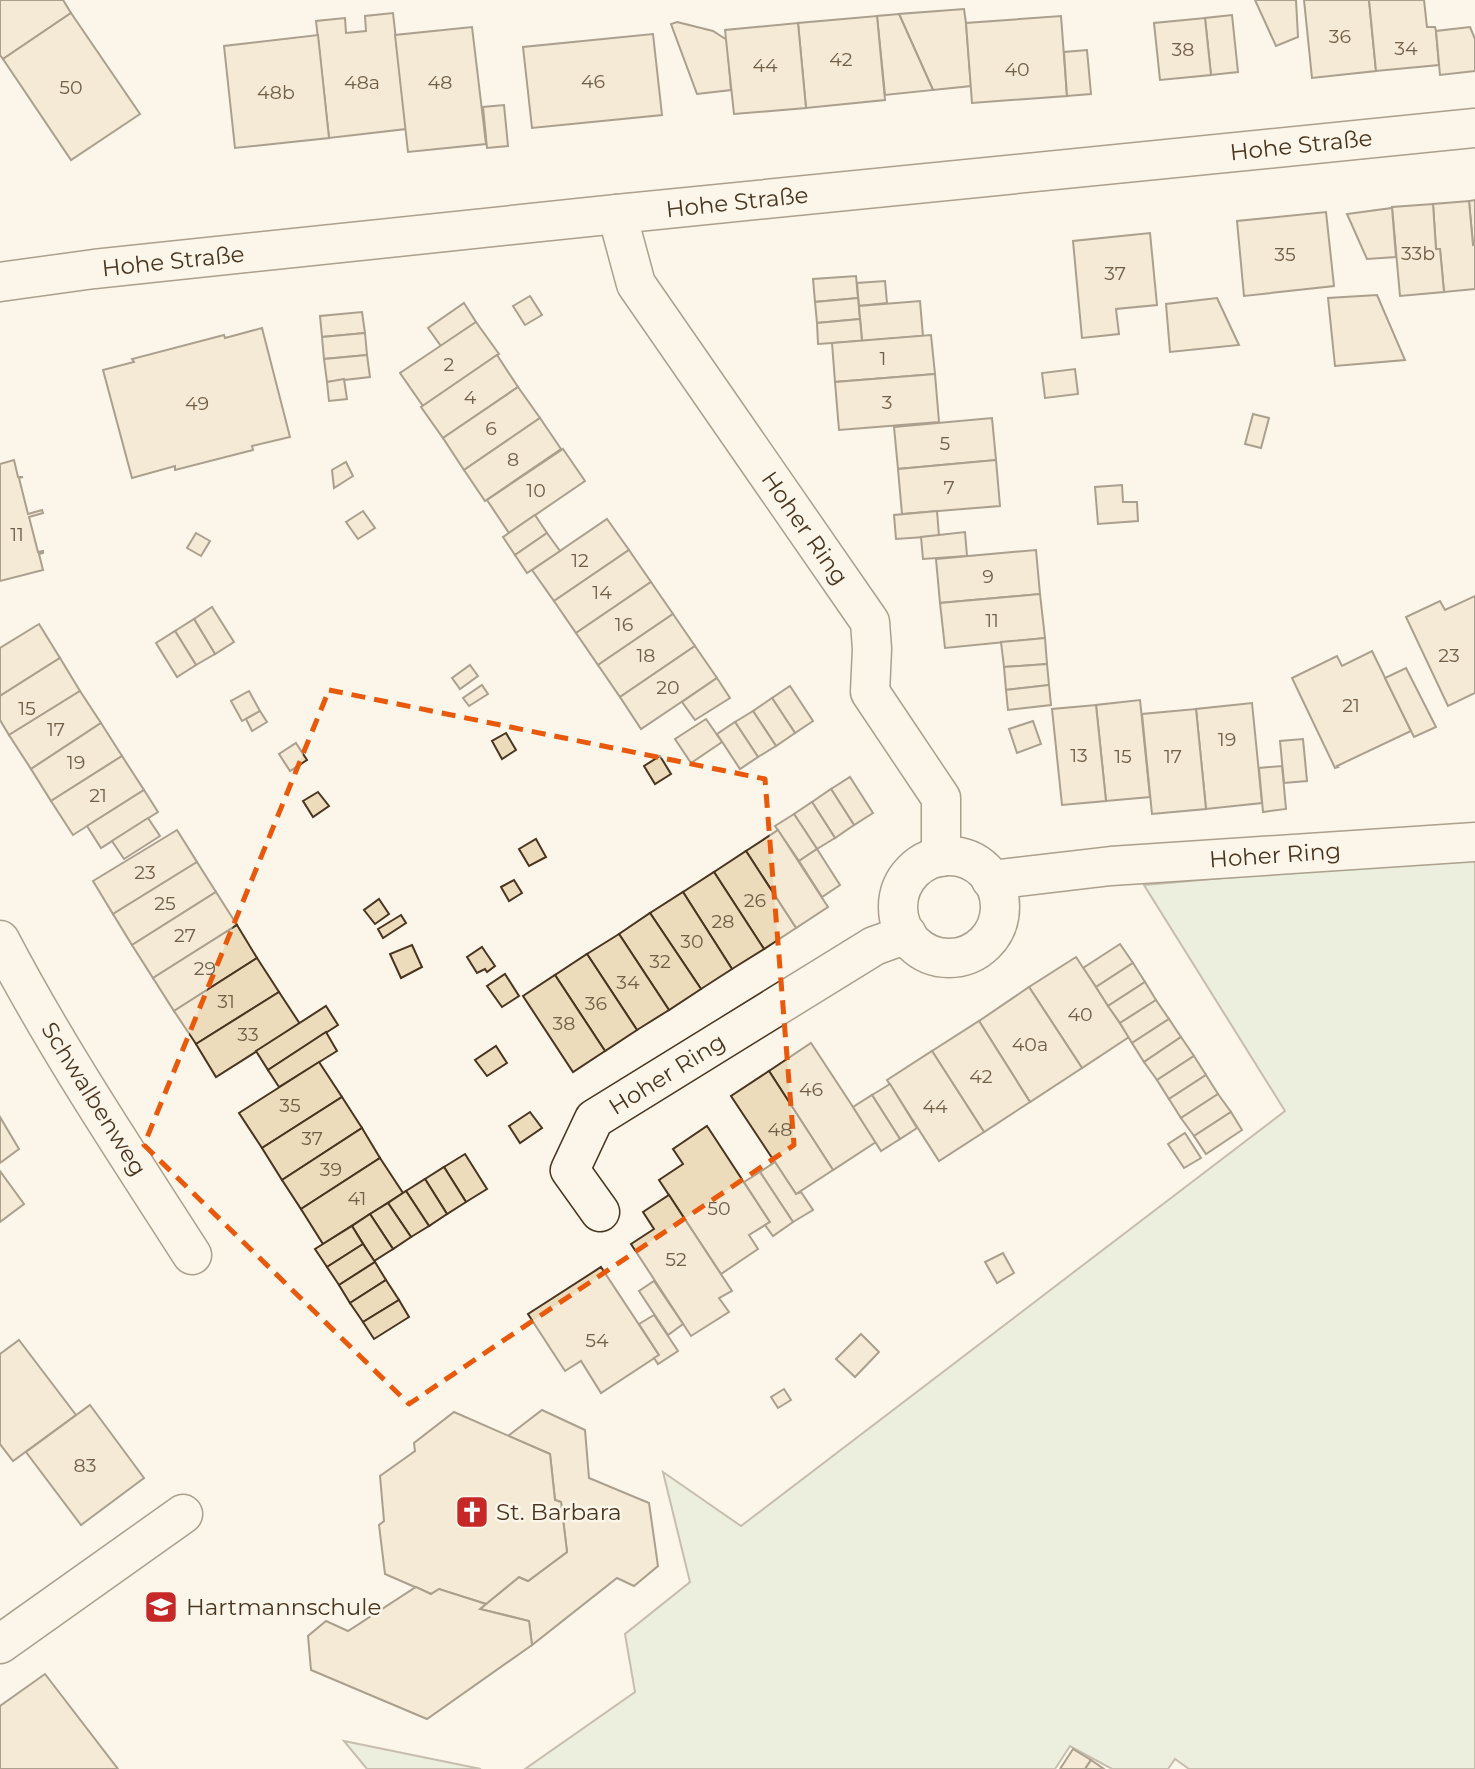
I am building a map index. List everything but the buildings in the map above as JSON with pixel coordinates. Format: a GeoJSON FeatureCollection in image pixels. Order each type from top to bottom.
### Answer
{"type":"FeatureCollection","features":[{"type":"Feature","properties":{"kind":"street","name":"Hohe Straße"},"geometry":{"type":"LineString","coordinates":[[0,282],[617,214],[1475,128]]}},
{"type":"Feature","properties":{"kind":"street","name":"Hoher Ring"},"geometry":{"type":"LineString","coordinates":[[617,214],[636,284],[870,622],[870,692],[941,798],[941,857]]}},
{"type":"Feature","properties":{"kind":"street","name":"Hoher Ring"},"geometry":{"type":"LineString","coordinates":[[991,880],[1111,866],[1475,842]]}},
{"type":"Feature","properties":{"kind":"street"},"geometry":{"type":"LineString","coordinates":[[956,857],[970,861],[982,869],[991,880],[999,900],[998,922],[992,935],[970,954],[942,958],[928,954],[915,946],[899,922],[899,894],[905,880],[927,861],[956,857]]}},
{"type":"Feature","properties":{"kind":"street","name":"Hoher Ring"},"geometry":{"type":"LineString","coordinates":[[600,1212],[570,1170],[594,1119],[874,946],[907,934]]}},
{"type":"Feature","properties":{"kind":"street","name":"Schwalbenweg"},"geometry":{"type":"LineString","coordinates":[[0,940],[80,1082],[192,1255]]}},
{"type":"Feature","properties":{"kind":"street"},"geometry":{"type":"LineString","coordinates":[[0,1644],[183,1514]]}},
{"type":"Feature","properties":{"kind":"highlighted area"},"geometry":{"type":"Polygon","coordinates":[[[329,690],[765,779],[794,1145],[409,1404],[144,1145],[329,690]]]}},
{"type":"Feature","properties":{"kind":"green space"},"geometry":{"type":"Polygon","coordinates":[[[1464,857],[1475,859],[1475,1769],[1189,1769],[1175,1759],[1168,1769],[1112,1769],[1070,1746],[1055,1769],[525,1769],[635,1692],[625,1634],[690,1582],[663,1472],[741,1526],[1285,1111],[1144,885],[1464,857]]]}},
{"type":"Feature","properties":{"kind":"green space"},"geometry":{"type":"Polygon","coordinates":[[[344,1741],[481,1769],[367,1769],[344,1741]]]}},
{"type":"Feature","properties":{"kind":"place","name":"St. Barbara"},"geometry":{"type":"Point","coordinates":[472,1512]}},
{"type":"Feature","properties":{"kind":"place","name":"Hartmannschule"},"geometry":{"type":"Point","coordinates":[161,1607]}}]}
